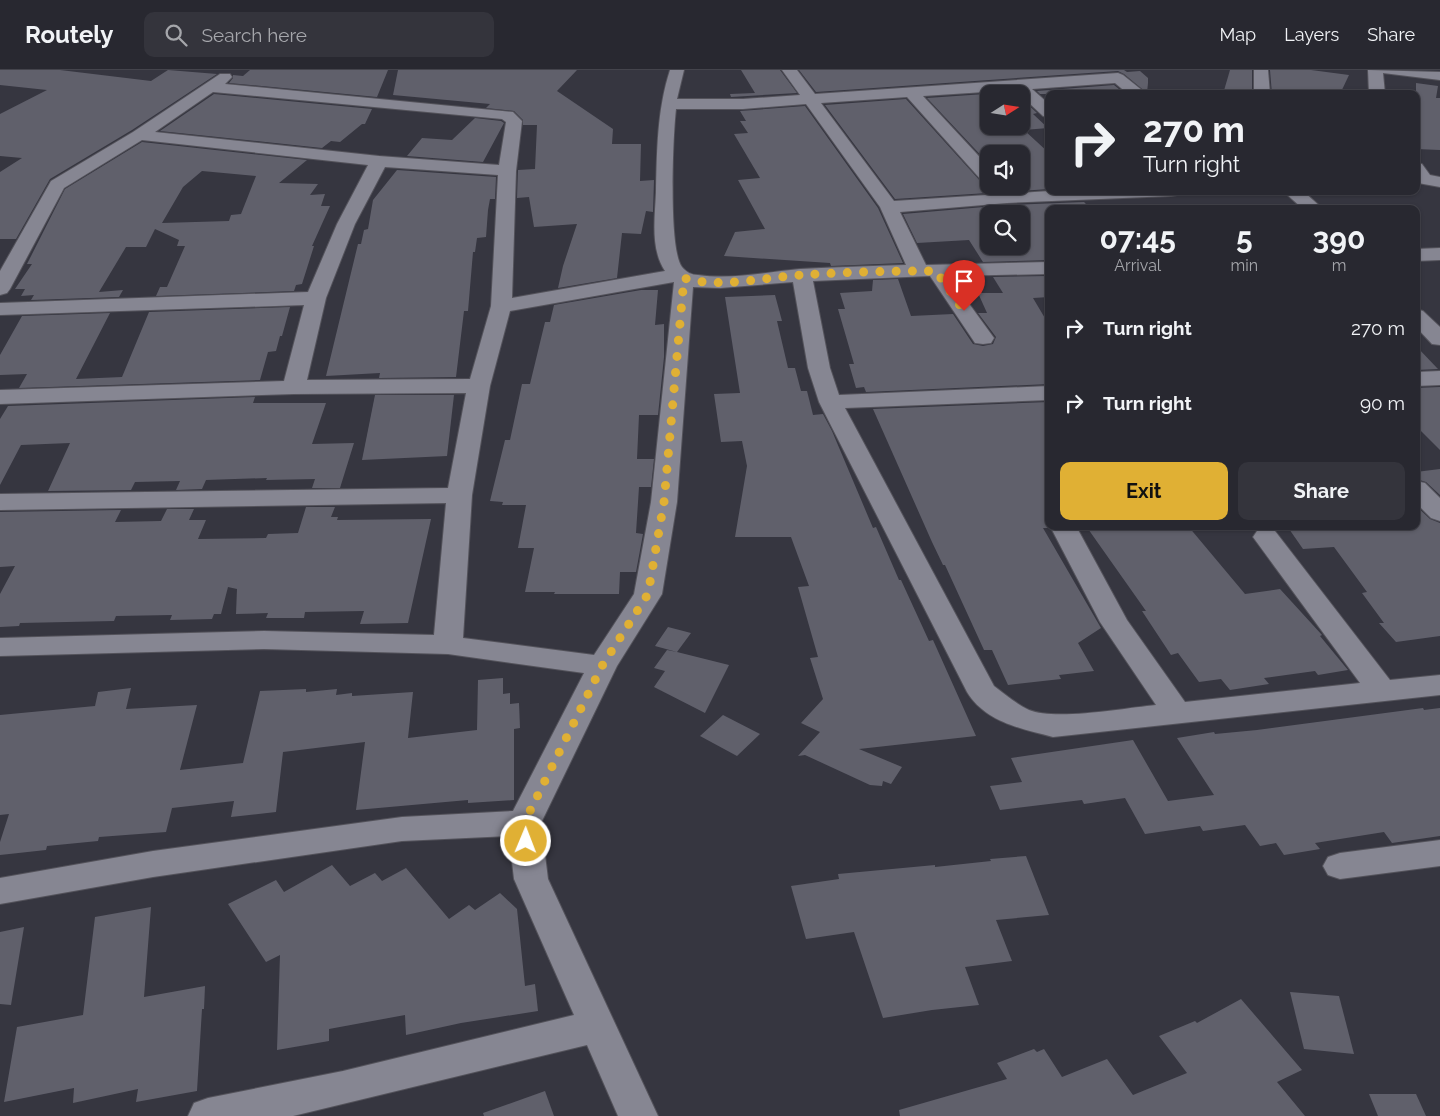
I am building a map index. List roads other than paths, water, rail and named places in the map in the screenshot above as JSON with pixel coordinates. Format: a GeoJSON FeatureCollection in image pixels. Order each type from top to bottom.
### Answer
{"type":"FeatureCollection","features":[{"type":"Feature","properties":{"kind":"street"},"geometry":{"type":"LineString","coordinates":[[0,289],[58,185],[237,70]]}},
{"type":"Feature","properties":{"kind":"street"},"geometry":{"type":"LineString","coordinates":[[677,70],[670,104],[666,146],[664,235],[669,260],[681,276],[693,281],[735,282],[802,275],[1045,268]]}},
{"type":"Feature","properties":{"kind":"street"},"geometry":{"type":"LineString","coordinates":[[789,70],[889,207],[928,271],[983,338]]}},
{"type":"Feature","properties":{"kind":"street"},"geometry":{"type":"LineString","coordinates":[[1261,70],[1262,90]]}},
{"type":"Feature","properties":{"kind":"street"},"geometry":{"type":"LineString","coordinates":[[1375,70],[1377,90]]}},
{"type":"Feature","properties":{"kind":"street"},"geometry":{"type":"LineString","coordinates":[[1388,70],[1440,76]]}},
{"type":"Feature","properties":{"kind":"street"},"geometry":{"type":"LineString","coordinates":[[1030,85],[1118,78],[1133,90]]}},
{"type":"Feature","properties":{"kind":"street"},"geometry":{"type":"LineString","coordinates":[[211,87],[507,115],[514,121],[507,171],[501,306],[479,386],[459,495],[448,645]]}},
{"type":"Feature","properties":{"kind":"street"},"geometry":{"type":"LineString","coordinates":[[670,104],[743,104],[980,89]]}},
{"type":"Feature","properties":{"kind":"street"},"geometry":{"type":"LineString","coordinates":[[912,93],[980,168]]}},
{"type":"Feature","properties":{"kind":"street"},"geometry":{"type":"LineString","coordinates":[[1030,95],[1045,109]]}},
{"type":"Feature","properties":{"kind":"street"},"geometry":{"type":"LineString","coordinates":[[139,134],[379,161],[507,171]]}},
{"type":"Feature","properties":{"kind":"street"},"geometry":{"type":"LineString","coordinates":[[294,387],[316,298],[346,224],[379,161]]}},
{"type":"Feature","properties":{"kind":"street"},"geometry":{"type":"LineString","coordinates":[[1420,173],[1424,178],[1440,182]]}},
{"type":"Feature","properties":{"kind":"street"},"geometry":{"type":"LineString","coordinates":[[1030,192],[1045,192]]}},
{"type":"Feature","properties":{"kind":"street"},"geometry":{"type":"LineString","coordinates":[[889,207],[980,195]]}},
{"type":"Feature","properties":{"kind":"street"},"geometry":{"type":"LineString","coordinates":[[1297,195],[1309,205]]}},
{"type":"Feature","properties":{"kind":"street"},"geometry":{"type":"LineString","coordinates":[[1420,255],[1440,254]]}},
{"type":"Feature","properties":{"kind":"street"},"geometry":{"type":"LineString","coordinates":[[802,275],[819,368],[830,402],[982,692],[1005,710],[1022,719],[1053,726],[1440,685]]}},
{"type":"Feature","properties":{"kind":"street"},"geometry":{"type":"LineString","coordinates":[[501,306],[681,276]]}},
{"type":"Feature","properties":{"kind":"street"},"geometry":{"type":"LineString","coordinates":[[638,1116],[531,879],[524,823],[602,666],[648,594],[664,502],[681,276]]}},
{"type":"Feature","properties":{"kind":"street"},"geometry":{"type":"LineString","coordinates":[[0,309],[316,298]]}},
{"type":"Feature","properties":{"kind":"street"},"geometry":{"type":"LineString","coordinates":[[1420,319],[1440,339]]}},
{"type":"Feature","properties":{"kind":"street"},"geometry":{"type":"LineString","coordinates":[[1420,379],[1440,378]]}},
{"type":"Feature","properties":{"kind":"street"},"geometry":{"type":"LineString","coordinates":[[0,397],[294,387],[479,386]]}},
{"type":"Feature","properties":{"kind":"street"},"geometry":{"type":"LineString","coordinates":[[830,402],[1045,393]]}},
{"type":"Feature","properties":{"kind":"street"},"geometry":{"type":"LineString","coordinates":[[1420,492],[1440,513]]}},
{"type":"Feature","properties":{"kind":"street"},"geometry":{"type":"LineString","coordinates":[[0,502],[459,495]]}},
{"type":"Feature","properties":{"kind":"street"},"geometry":{"type":"LineString","coordinates":[[1064,530],[1114,622],[1177,713]]}},
{"type":"Feature","properties":{"kind":"street"},"geometry":{"type":"LineString","coordinates":[[1266,537],[1381,690]]}},
{"type":"Feature","properties":{"kind":"street"},"geometry":{"type":"LineString","coordinates":[[0,647],[264,640],[448,645],[602,666]]}},
{"type":"Feature","properties":{"kind":"street"},"geometry":{"type":"LineString","coordinates":[[0,891],[153,864],[402,829],[524,823]]}},
{"type":"Feature","properties":{"kind":"street"},"geometry":{"type":"LineString","coordinates":[[1340,866],[1440,853]]}},
{"type":"Feature","properties":{"kind":"street"},"geometry":{"type":"LineString","coordinates":[[208,1116],[272,1110],[597,1026]]}}]}
